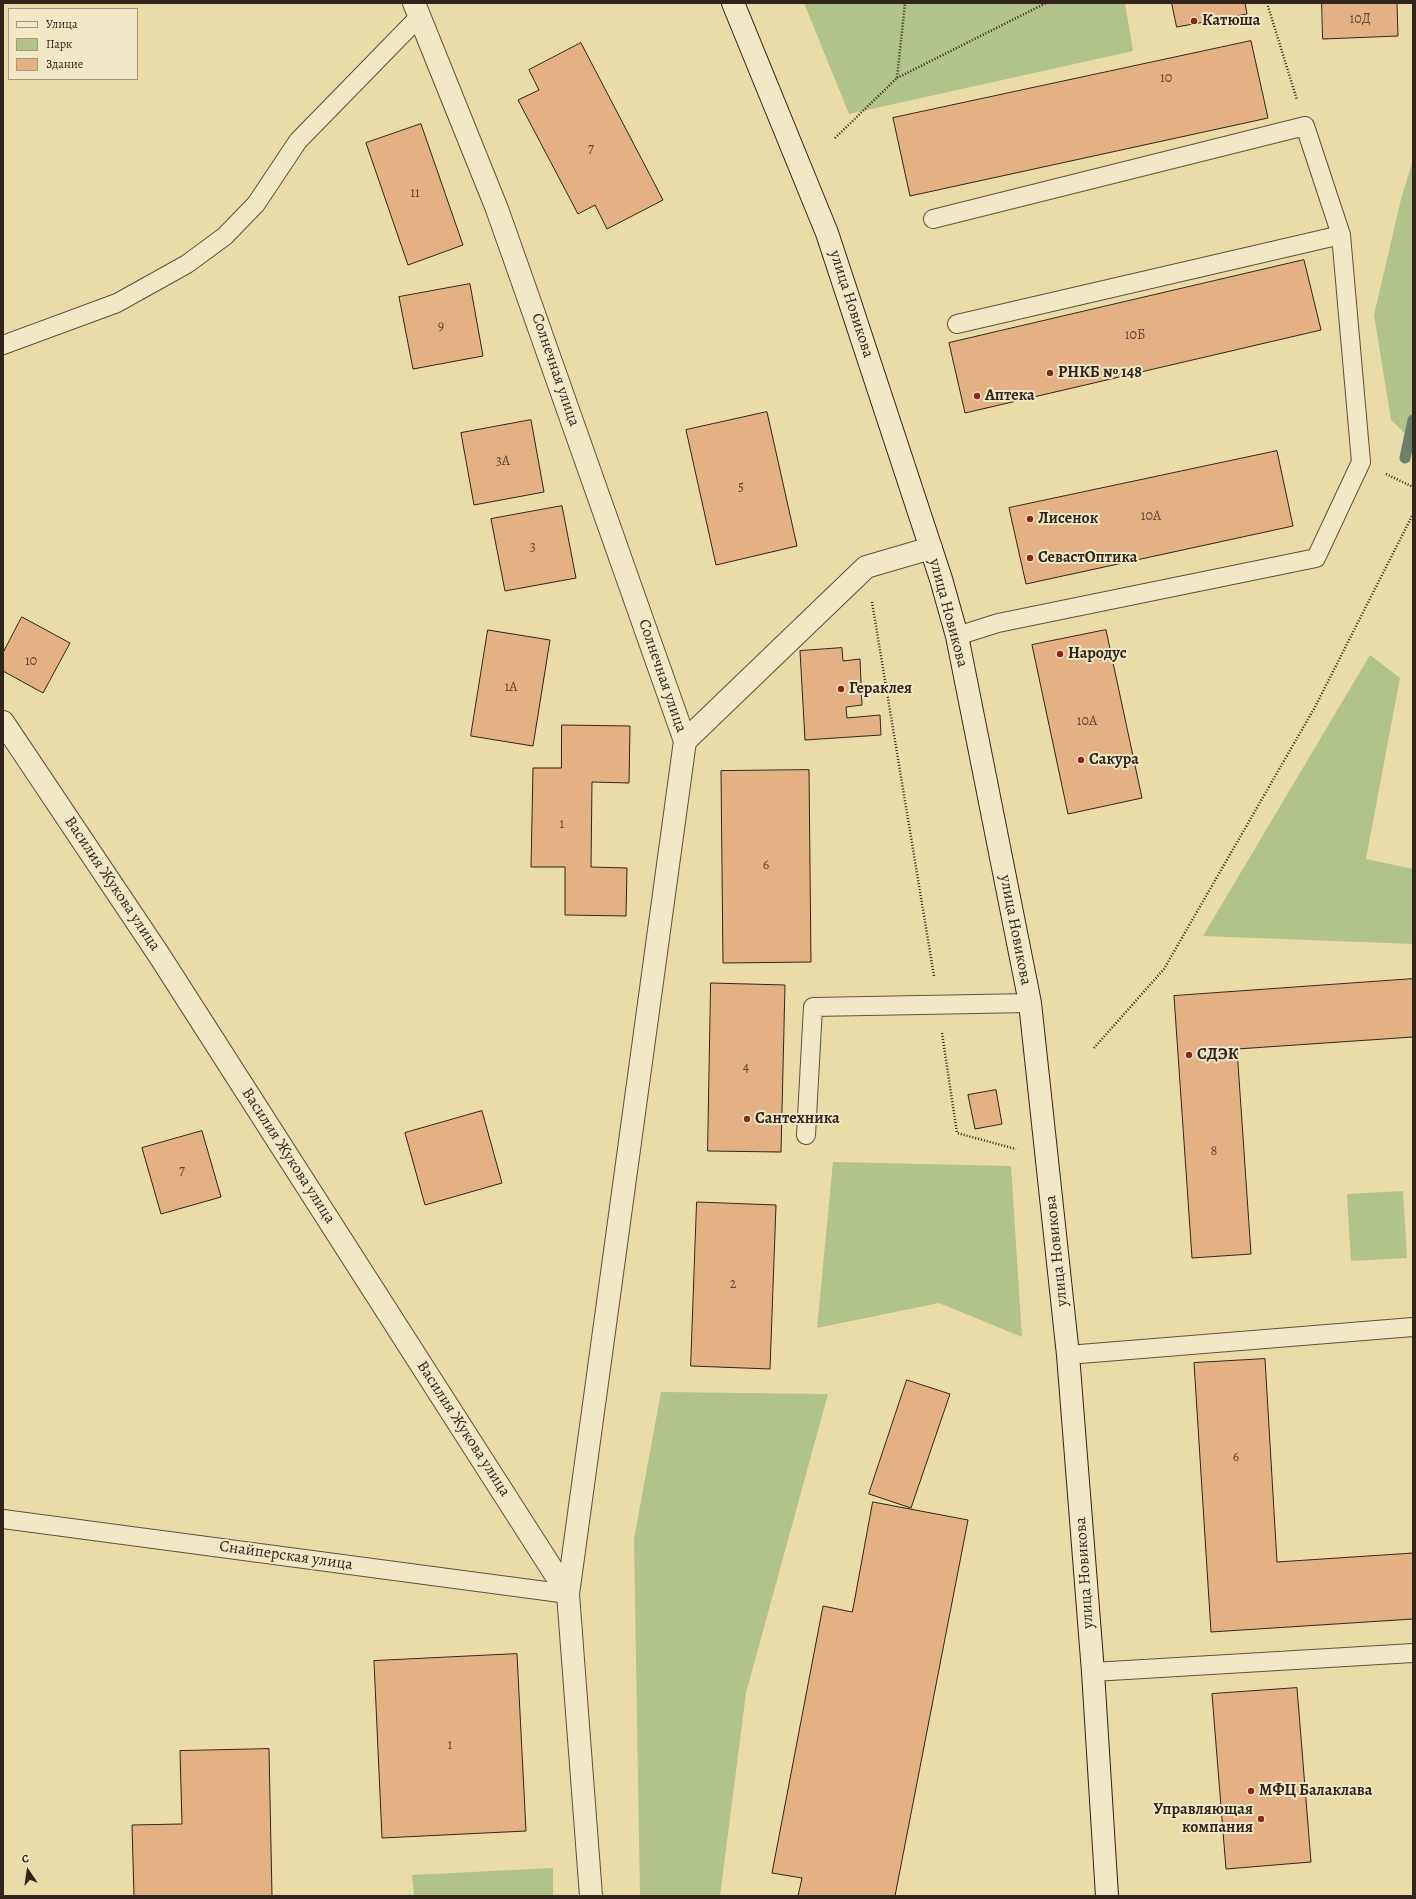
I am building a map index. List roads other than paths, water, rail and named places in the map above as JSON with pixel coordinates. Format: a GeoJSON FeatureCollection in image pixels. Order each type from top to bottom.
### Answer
{"type":"FeatureCollection","features":[{"type":"Feature","properties":{"kind":"street","name":"улица Новикова"},"geometry":{"type":"LineString","coordinates":[[733,3],[827,234],[931,548],[957,636],[1030,1003],[1068,1355],[1093,1672],[1107,1896]]}},
{"type":"Feature","properties":{"kind":"street","name":"Солнечная улица"},"geometry":{"type":"LineString","coordinates":[[417,9],[498,208],[685,741]]}},
{"type":"Feature","properties":{"kind":"street"},"geometry":{"type":"LineString","coordinates":[[591,1896],[568,1594],[685,741],[866,567],[931,548]]}},
{"type":"Feature","properties":{"kind":"street","name":"Василия Жукова улица"},"geometry":{"type":"LineString","coordinates":[[3,722],[159,955],[568,1594]]}},
{"type":"Feature","properties":{"kind":"lane"},"geometry":{"type":"LineString","coordinates":[[3,345],[118,303],[187,264],[225,236],[256,204],[298,141],[417,9]]}},
{"type":"Feature","properties":{"kind":"lane"},"geometry":{"type":"LineString","coordinates":[[933,219],[1305,126],[1341,235],[1361,462],[1316,558],[998,623],[957,636]]}},
{"type":"Feature","properties":{"kind":"lane"},"geometry":{"type":"LineString","coordinates":[[957,324],[1341,235]]}},
{"type":"Feature","properties":{"kind":"lane"},"geometry":{"type":"LineString","coordinates":[[806,1135],[814,1007],[1030,1003]]}},
{"type":"Feature","properties":{"kind":"lane"},"geometry":{"type":"LineString","coordinates":[[1068,1355],[1413,1327]]}},
{"type":"Feature","properties":{"kind":"lane","name":"Снайперская улица"},"geometry":{"type":"LineString","coordinates":[[3,1519],[568,1594]]}},
{"type":"Feature","properties":{"kind":"lane"},"geometry":{"type":"LineString","coordinates":[[1093,1672],[1413,1653]]}},
{"type":"Feature","properties":{"kind":"waterway"},"geometry":{"type":"LineString","coordinates":[[1405,458],[1413,420]]}},
{"type":"Feature","properties":{"kind":"place","name":"Катюша"},"geometry":{"type":"Point","coordinates":[1194,21]}},
{"type":"Feature","properties":{"kind":"place","name":"РНКБ № 148"},"geometry":{"type":"Point","coordinates":[1050,373]}},
{"type":"Feature","properties":{"kind":"place","name":"Аптека"},"geometry":{"type":"Point","coordinates":[977,396]}},
{"type":"Feature","properties":{"kind":"place","name":"Лисенок"},"geometry":{"type":"Point","coordinates":[1030,519]}},
{"type":"Feature","properties":{"kind":"place","name":"СевастОптика"},"geometry":{"type":"Point","coordinates":[1030,558]}},
{"type":"Feature","properties":{"kind":"place","name":"Народус"},"geometry":{"type":"Point","coordinates":[1060,654]}},
{"type":"Feature","properties":{"kind":"place","name":"Гераклея"},"geometry":{"type":"Point","coordinates":[841,689]}},
{"type":"Feature","properties":{"kind":"place","name":"Сакура"},"geometry":{"type":"Point","coordinates":[1081,760]}},
{"type":"Feature","properties":{"kind":"place","name":"СДЭК"},"geometry":{"type":"Point","coordinates":[1189,1055]}},
{"type":"Feature","properties":{"kind":"place","name":"Сантехника"},"geometry":{"type":"Point","coordinates":[747,1119]}},
{"type":"Feature","properties":{"kind":"place","name":"МФЦ Балаклава"},"geometry":{"type":"Point","coordinates":[1251,1791]}},
{"type":"Feature","properties":{"kind":"place","name":"Управляющая компания"},"geometry":{"type":"Point","coordinates":[1261,1819]}}]}
